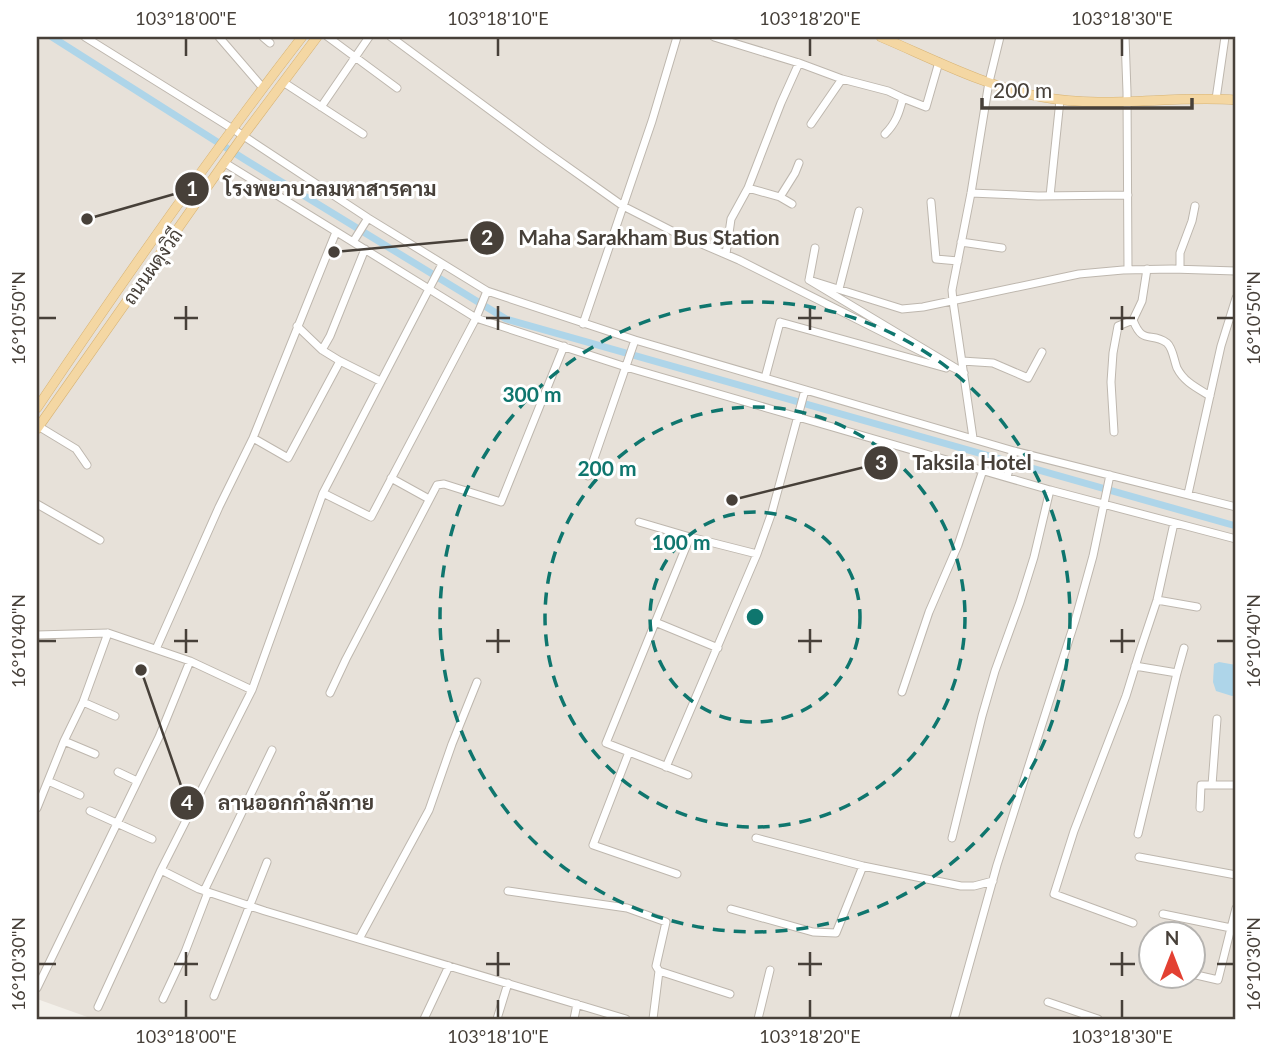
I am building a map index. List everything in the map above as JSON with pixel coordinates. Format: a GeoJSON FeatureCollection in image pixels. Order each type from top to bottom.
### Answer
{"type":"FeatureCollection","features":[{"type":"Feature","properties":{"kind":"main road","name":"ถนนผดุงวิถี"},"geometry":{"type":"LineString","coordinates":[[37,408],[123,279],[302,37]]}},
{"type":"Feature","properties":{"kind":"main road","name":"ถนนผดุงวิถี"},"geometry":{"type":"LineString","coordinates":[[37,428],[241,139],[317,37]]}},
{"type":"Feature","properties":{"kind":"main road"},"geometry":{"type":"LineString","coordinates":[[881,37],[989,82],[1060,100],[1236,100]]}},
{"type":"Feature","properties":{"kind":"street"},"geometry":{"type":"LineString","coordinates":[[85,37],[241,139],[487,291],[635,340],[1014,451],[1236,506]]}},
{"type":"Feature","properties":{"kind":"street"},"geometry":{"type":"LineString","coordinates":[[219,37],[262,88]]}},
{"type":"Feature","properties":{"kind":"street"},"geometry":{"type":"LineString","coordinates":[[263,37],[270,43]]}},
{"type":"Feature","properties":{"kind":"street"},"geometry":{"type":"LineString","coordinates":[[328,37],[397,88]]}},
{"type":"Feature","properties":{"kind":"street"},"geometry":{"type":"LineString","coordinates":[[321,107],[369,37]]}},
{"type":"Feature","properties":{"kind":"street"},"geometry":{"type":"LineString","coordinates":[[391,37],[623,206],[726,254],[964,373]]}},
{"type":"Feature","properties":{"kind":"street"},"geometry":{"type":"LineString","coordinates":[[583,324],[652,121],[677,37]]}},
{"type":"Feature","properties":{"kind":"street"},"geometry":{"type":"LineString","coordinates":[[714,37],[842,79],[888,91],[926,107],[939,62]]}},
{"type":"Feature","properties":{"kind":"street"},"geometry":{"type":"LineString","coordinates":[[973,438],[953,290],[989,82],[1000,37]]}},
{"type":"Feature","properties":{"kind":"street"},"geometry":{"type":"LineString","coordinates":[[1125,37],[1128,270]]}},
{"type":"Feature","properties":{"kind":"street"},"geometry":{"type":"LineString","coordinates":[[1216,99],[1225,37]]}},
{"type":"Feature","properties":{"kind":"street"},"geometry":{"type":"LineString","coordinates":[[726,254],[731,219],[748,188],[799,63]]}},
{"type":"Feature","properties":{"kind":"street"},"geometry":{"type":"LineString","coordinates":[[811,124],[842,79]]}},
{"type":"Feature","properties":{"kind":"street"},"geometry":{"type":"LineString","coordinates":[[283,82],[363,134]]}},
{"type":"Feature","properties":{"kind":"street"},"geometry":{"type":"LineString","coordinates":[[885,134],[894,125],[903,98]]}},
{"type":"Feature","properties":{"kind":"street"},"geometry":{"type":"LineString","coordinates":[[1050,196],[1060,100]]}},
{"type":"Feature","properties":{"kind":"street"},"geometry":{"type":"LineString","coordinates":[[227,159],[336,232],[476,318],[626,367],[1050,490],[1236,539]]}},
{"type":"Feature","properties":{"kind":"street"},"geometry":{"type":"LineString","coordinates":[[780,197],[799,163]]}},
{"type":"Feature","properties":{"kind":"street"},"geometry":{"type":"LineString","coordinates":[[748,188],[780,197],[792,204]]}},
{"type":"Feature","properties":{"kind":"street"},"geometry":{"type":"LineString","coordinates":[[971,193],[1038,197],[1128,195]]}},
{"type":"Feature","properties":{"kind":"street"},"geometry":{"type":"LineString","coordinates":[[931,202],[936,259],[958,261]]}},
{"type":"Feature","properties":{"kind":"street"},"geometry":{"type":"LineString","coordinates":[[1180,269],[1180,253],[1195,206]]}},
{"type":"Feature","properties":{"kind":"street"},"geometry":{"type":"LineString","coordinates":[[839,289],[859,211]]}},
{"type":"Feature","properties":{"kind":"street"},"geometry":{"type":"LineString","coordinates":[[353,242],[368,218]]}},
{"type":"Feature","properties":{"kind":"street"},"geometry":{"type":"LineString","coordinates":[[156,649],[253,438],[336,232]]}},
{"type":"Feature","properties":{"kind":"street"},"geometry":{"type":"LineString","coordinates":[[961,242],[1002,248]]}},
{"type":"Feature","properties":{"kind":"street"},"geometry":{"type":"LineString","coordinates":[[809,280],[815,248]]}},
{"type":"Feature","properties":{"kind":"street"},"geometry":{"type":"LineString","coordinates":[[322,350],[365,249]]}},
{"type":"Feature","properties":{"kind":"street"},"geometry":{"type":"LineString","coordinates":[[98,1007],[161,870],[252,690],[323,493],[442,264]]}},
{"type":"Feature","properties":{"kind":"street"},"geometry":{"type":"LineString","coordinates":[[809,280],[902,309],[923,307],[1079,274],[1180,269],[1236,271]]}},
{"type":"Feature","properties":{"kind":"street"},"geometry":{"type":"LineString","coordinates":[[1114,432],[1111,382],[1118,326],[1133,320],[1142,301],[1147,270]]}},
{"type":"Feature","properties":{"kind":"street"},"geometry":{"type":"LineString","coordinates":[[809,280],[964,373]]}},
{"type":"Feature","properties":{"kind":"street"},"geometry":{"type":"LineString","coordinates":[[323,493],[371,517],[476,318],[487,291]]}},
{"type":"Feature","properties":{"kind":"street"},"geometry":{"type":"LineString","coordinates":[[1188,494],[1222,346],[1236,298]]}},
{"type":"Feature","properties":{"kind":"street"},"geometry":{"type":"LineString","coordinates":[[1133,320],[1142,335],[1166,342],[1184,378],[1210,396]]}},
{"type":"Feature","properties":{"kind":"street"},"geometry":{"type":"LineString","coordinates":[[765,378],[780,322],[964,373]]}},
{"type":"Feature","properties":{"kind":"street"},"geometry":{"type":"LineString","coordinates":[[297,326],[322,350],[380,381]]}},
{"type":"Feature","properties":{"kind":"street"},"geometry":{"type":"LineString","coordinates":[[588,476],[635,340]]}},
{"type":"Feature","properties":{"kind":"street"},"geometry":{"type":"LineString","coordinates":[[330,693],[437,485],[444,484],[500,502],[564,346]]}},
{"type":"Feature","properties":{"kind":"street"},"geometry":{"type":"LineString","coordinates":[[962,360],[993,363],[1028,378],[1042,352]]}},
{"type":"Feature","properties":{"kind":"street"},"geometry":{"type":"LineString","coordinates":[[253,438],[288,458],[340,360]]}},
{"type":"Feature","properties":{"kind":"street"},"geometry":{"type":"LineString","coordinates":[[666,767],[757,554],[772,513],[805,390]]}},
{"type":"Feature","properties":{"kind":"street"},"geometry":{"type":"LineString","coordinates":[[37,428],[76,449],[87,465]]}},
{"type":"Feature","properties":{"kind":"street"},"geometry":{"type":"LineString","coordinates":[[1006,477],[1014,451]]}},
{"type":"Feature","properties":{"kind":"street"},"geometry":{"type":"LineString","coordinates":[[902,692],[929,612],[958,545],[983,470]]}},
{"type":"Feature","properties":{"kind":"street"},"geometry":{"type":"LineString","coordinates":[[954,1019],[993,881],[1075,621],[1093,555],[1110,475]]}},
{"type":"Feature","properties":{"kind":"street"},"geometry":{"type":"LineString","coordinates":[[391,478],[429,499]]}},
{"type":"Feature","properties":{"kind":"street"},"geometry":{"type":"LineString","coordinates":[[951,838],[982,716],[1034,557],[1050,490]]}},
{"type":"Feature","properties":{"kind":"street"},"geometry":{"type":"LineString","coordinates":[[37,505],[100,540]]}},
{"type":"Feature","properties":{"kind":"street"},"geometry":{"type":"LineString","coordinates":[[639,522],[757,554]]}},
{"type":"Feature","properties":{"kind":"street"},"geometry":{"type":"LineString","coordinates":[[1133,923],[1054,894],[1157,600],[1174,523]]}},
{"type":"Feature","properties":{"kind":"street"},"geometry":{"type":"LineString","coordinates":[[688,775],[606,743],[690,537]]}},
{"type":"Feature","properties":{"kind":"street"},"geometry":{"type":"LineString","coordinates":[[1157,600],[1196,607]]}},
{"type":"Feature","properties":{"kind":"street"},"geometry":{"type":"LineString","coordinates":[[656,622],[718,648]]}},
{"type":"Feature","properties":{"kind":"street"},"geometry":{"type":"LineString","coordinates":[[37,635],[108,633],[190,661],[252,690]]}},
{"type":"Feature","properties":{"kind":"street"},"geometry":{"type":"LineString","coordinates":[[37,808],[83,702],[108,633]]}},
{"type":"Feature","properties":{"kind":"street"},"geometry":{"type":"LineString","coordinates":[[1138,834],[1184,648]]}},
{"type":"Feature","properties":{"kind":"street"},"geometry":{"type":"LineString","coordinates":[[37,988],[159,737],[190,661]]}},
{"type":"Feature","properties":{"kind":"street"},"geometry":{"type":"LineString","coordinates":[[1135,666],[1177,673]]}},
{"type":"Feature","properties":{"kind":"street"},"geometry":{"type":"LineString","coordinates":[[359,939],[429,810],[477,682]]}},
{"type":"Feature","properties":{"kind":"street"},"geometry":{"type":"LineString","coordinates":[[83,702],[115,716]]}},
{"type":"Feature","properties":{"kind":"street"},"geometry":{"type":"LineString","coordinates":[[1212,785],[1217,719]]}},
{"type":"Feature","properties":{"kind":"street"},"geometry":{"type":"LineString","coordinates":[[64,741],[95,754]]}},
{"type":"Feature","properties":{"kind":"street"},"geometry":{"type":"LineString","coordinates":[[163,999],[185,952],[206,891],[272,750]]}},
{"type":"Feature","properties":{"kind":"street"},"geometry":{"type":"LineString","coordinates":[[629,752],[593,845],[677,874]]}},
{"type":"Feature","properties":{"kind":"street"},"geometry":{"type":"LineString","coordinates":[[118,772],[137,781]]}},
{"type":"Feature","properties":{"kind":"street"},"geometry":{"type":"LineString","coordinates":[[48,781],[80,795]]}},
{"type":"Feature","properties":{"kind":"street"},"geometry":{"type":"LineString","coordinates":[[1200,808],[1201,785],[1236,785]]}},
{"type":"Feature","properties":{"kind":"street"},"geometry":{"type":"LineString","coordinates":[[90,811],[152,839]]}},
{"type":"Feature","properties":{"kind":"street"},"geometry":{"type":"LineString","coordinates":[[756,838],[863,866],[961,886],[993,881]]}},
{"type":"Feature","properties":{"kind":"street"},"geometry":{"type":"LineString","coordinates":[[1139,857],[1236,875]]}},
{"type":"Feature","properties":{"kind":"street"},"geometry":{"type":"LineString","coordinates":[[214,996],[267,862]]}},
{"type":"Feature","properties":{"kind":"street"},"geometry":{"type":"LineString","coordinates":[[731,909],[813,932],[836,933],[863,866]]}},
{"type":"Feature","properties":{"kind":"street"},"geometry":{"type":"LineString","coordinates":[[161,870],[206,891],[249,905],[626,1019]]}},
{"type":"Feature","properties":{"kind":"street"},"geometry":{"type":"LineString","coordinates":[[508,891],[627,908],[666,922],[656,966],[659,971],[653,1019]]}},
{"type":"Feature","properties":{"kind":"street"},"geometry":{"type":"LineString","coordinates":[[1206,977],[1218,980],[1236,908]]}},
{"type":"Feature","properties":{"kind":"street"},"geometry":{"type":"LineString","coordinates":[[1163,914],[1231,928]]}},
{"type":"Feature","properties":{"kind":"street"},"geometry":{"type":"LineString","coordinates":[[424,1019],[449,965]]}},
{"type":"Feature","properties":{"kind":"street"},"geometry":{"type":"LineString","coordinates":[[758,1019],[769,970]]}},
{"type":"Feature","properties":{"kind":"street"},"geometry":{"type":"LineString","coordinates":[[659,971],[730,994]]}},
{"type":"Feature","properties":{"kind":"street"},"geometry":{"type":"LineString","coordinates":[[497,1019],[508,983]]}},
{"type":"Feature","properties":{"kind":"street"},"geometry":{"type":"LineString","coordinates":[[1048,1002],[1098,1019]]}},
{"type":"Feature","properties":{"kind":"street"},"geometry":{"type":"LineString","coordinates":[[574,1019],[577,1004]]}},
{"type":"Feature","properties":{"kind":"shaded area"},"geometry":{"type":"Polygon","coordinates":[[[37,37],[1236,37],[1236,1019],[93,1019],[37,999],[37,37]]]}},
{"type":"Feature","properties":{"kind":"water"},"geometry":{"type":"Polygon","coordinates":[[[1219,662],[1236,665],[1236,695],[1216,691],[1213,682],[1214,664],[1219,662]]]}},
{"type":"Feature","properties":{"kind":"waterway"},"geometry":{"type":"LineString","coordinates":[[52,37],[244,159],[506,319],[1236,526]]}},
{"type":"Feature","properties":{"kind":"place","name":"โรงพยาบาลมหาสารคาม"},"geometry":{"type":"Point","coordinates":[87,219]}},
{"type":"Feature","properties":{"kind":"place","name":"Maha Sarakham Bus Station"},"geometry":{"type":"Point","coordinates":[334,252]}},
{"type":"Feature","properties":{"kind":"place","name":"Taksila Hotel"},"geometry":{"type":"Point","coordinates":[732,500]}},
{"type":"Feature","properties":{"kind":"place","name":"ลานออกกำลังกาย"},"geometry":{"type":"Point","coordinates":[141,670]}}]}
